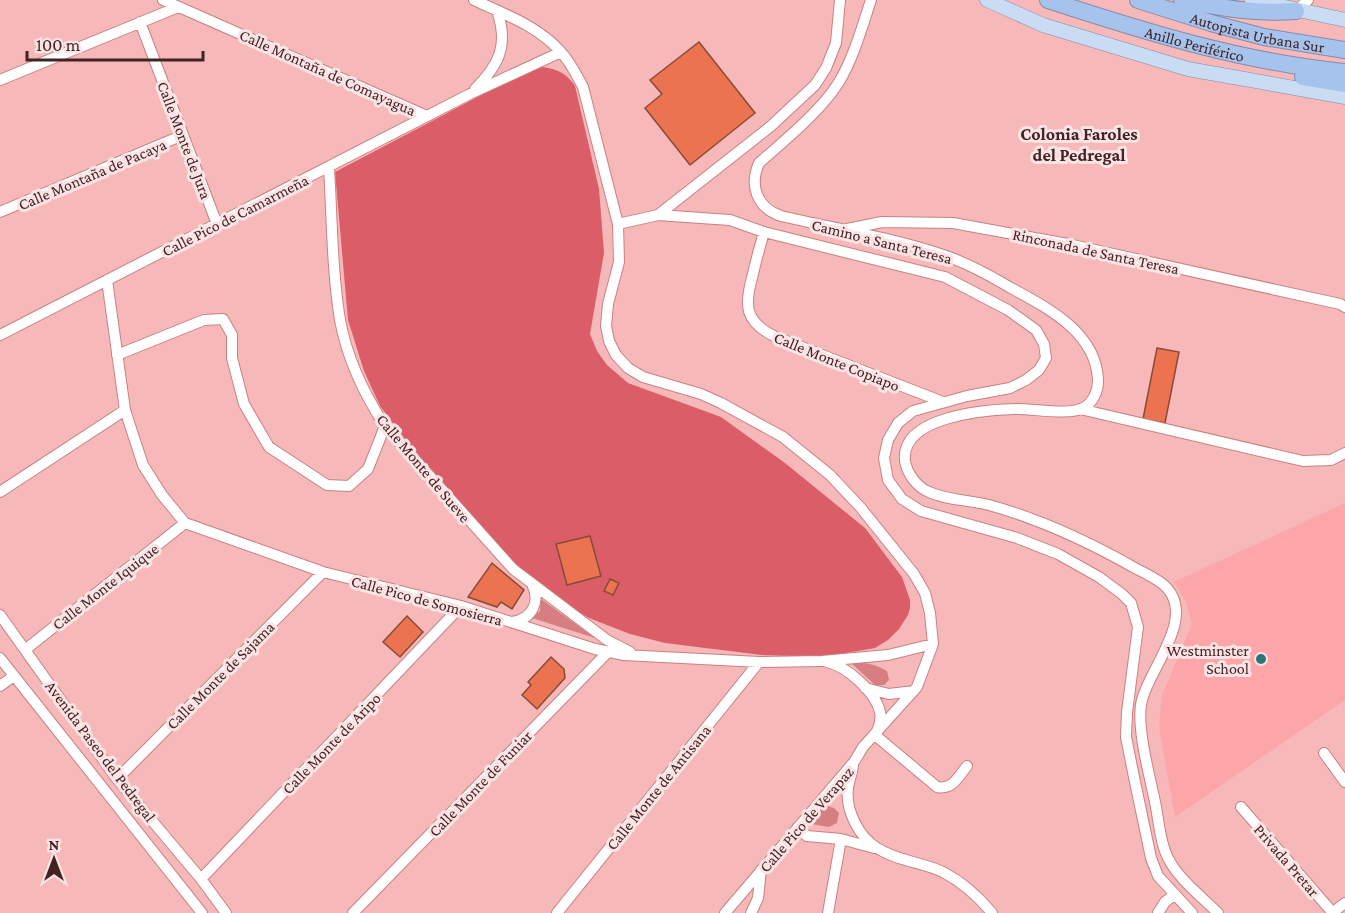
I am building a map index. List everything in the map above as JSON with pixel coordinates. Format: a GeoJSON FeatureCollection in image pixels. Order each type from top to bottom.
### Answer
{"type":"FeatureCollection","features":[{"type":"Feature","properties":{"kind":"highway","name":"Anillo Periférico"},"geometry":{"type":"LineString","coordinates":[[1048,0],[1144,32],[1196,45],[1266,60],[1345,72]]}},
{"type":"Feature","properties":{"kind":"highway","name":"Autopista Urbana Sur"},"geometry":{"type":"LineString","coordinates":[[1080,0],[1212,39],[1289,55],[1345,63]]}},
{"type":"Feature","properties":{"kind":"highway","name":"Autopista Urbana Sur"},"geometry":{"type":"LineString","coordinates":[[1138,0],[1264,37],[1345,50]]}},
{"type":"Feature","properties":{"kind":"highway","name":"Anillo Periférico"},"geometry":{"type":"LineString","coordinates":[[1171,0],[1253,24],[1345,39]]}},
{"type":"Feature","properties":{"kind":"highway"},"geometry":{"type":"LineString","coordinates":[[1182,0],[1267,13],[1302,5]]}},
{"type":"Feature","properties":{"kind":"highway"},"geometry":{"type":"LineString","coordinates":[[1196,45],[1305,78],[1345,84]]}},
{"type":"Feature","properties":{"kind":"main road"},"geometry":{"type":"LineString","coordinates":[[987,0],[1043,25],[1188,69],[1345,97]]}},
{"type":"Feature","properties":{"kind":"main road"},"geometry":{"type":"LineString","coordinates":[[1252,0],[1302,5],[1345,20]]}},
{"type":"Feature","properties":{"kind":"street","name":"Calle Montaña de Comayagua"},"geometry":{"type":"LineString","coordinates":[[164,0],[427,116]]}},
{"type":"Feature","properties":{"kind":"street"},"geometry":{"type":"LineString","coordinates":[[474,0],[531,28],[549,40],[561,52],[583,87],[618,224],[619,262],[608,304],[606,326],[609,341],[616,355],[628,368],[643,377],[711,398],[783,437],[830,475],[861,508],[914,574],[928,604],[933,644],[917,687],[863,747],[854,762]]}},
{"type":"Feature","properties":{"kind":"street","name":"Camino a Santa Teresa"},"geometry":{"type":"LineString","coordinates":[[658,215],[771,126],[815,85],[826,68],[836,43],[840,0]]}},
{"type":"Feature","properties":{"kind":"street","name":"Camino a Santa Teresa"},"geometry":{"type":"LineString","coordinates":[[871,0],[840,81],[830,95],[759,163],[755,170],[754,186],[759,200],[775,214],[932,252],[962,262],[1045,307],[1066,322],[1082,338],[1094,358],[1097,370],[1096,392],[1091,401],[1080,409]]}},
{"type":"Feature","properties":{"kind":"street"},"geometry":{"type":"LineString","coordinates":[[0,80],[178,7]]}},
{"type":"Feature","properties":{"kind":"street","name":"Calle Pico de Camarmeña"},"geometry":{"type":"LineString","coordinates":[[470,94],[499,58],[502,35],[497,11]]}},
{"type":"Feature","properties":{"kind":"street","name":"Calle Monte de Jura"},"geometry":{"type":"LineString","coordinates":[[140,22],[217,224]]}},
{"type":"Feature","properties":{"kind":"street","name":"Calle Pico de Camarmeña"},"geometry":{"type":"LineString","coordinates":[[0,335],[470,94],[561,52]]}},
{"type":"Feature","properties":{"kind":"street"},"geometry":{"type":"LineString","coordinates":[[771,126],[782,143]]}},
{"type":"Feature","properties":{"kind":"street","name":"Calle Montaña de Pacaya"},"geometry":{"type":"LineString","coordinates":[[0,213],[183,135]]}},
{"type":"Feature","properties":{"kind":"street","name":"Calle Monte de Sueve"},"geometry":{"type":"LineString","coordinates":[[329,167],[340,321],[356,371],[385,426],[505,561],[606,640],[623,650],[642,656]]}},
{"type":"Feature","properties":{"kind":"street","name":"Camino a Santa Teresa"},"geometry":{"type":"LineString","coordinates":[[618,224],[658,215],[730,220],[764,232],[945,278],[1008,310],[1036,330],[1044,344],[1046,358],[1039,370],[1026,380],[1010,388],[912,411],[898,423],[888,440],[884,458],[888,480],[902,499],[921,511],[1017,538],[1058,554],[1099,577],[1122,594],[1134,609],[1138,627],[1126,737],[1151,858],[1158,876],[1192,913]]}},
{"type":"Feature","properties":{"kind":"street","name":"Rinconada de Santa Teresa"},"geometry":{"type":"LineString","coordinates":[[844,230],[882,222],[953,223],[1068,243],[1345,307]]}},
{"type":"Feature","properties":{"kind":"street","name":"Calle Monte Copiapo"},"geometry":{"type":"LineString","coordinates":[[764,232],[746,299],[749,312],[757,324],[776,337],[943,402]]}},
{"type":"Feature","properties":{"kind":"street"},"geometry":{"type":"LineString","coordinates":[[107,280],[125,410],[143,465],[162,495],[185,523]]}},
{"type":"Feature","properties":{"kind":"street"},"geometry":{"type":"LineString","coordinates":[[117,355],[204,320],[224,319],[232,335],[232,358],[244,404],[269,447],[327,485],[349,486],[368,469],[385,426]]}},
{"type":"Feature","properties":{"kind":"street"},"geometry":{"type":"LineString","coordinates":[[1218,913],[1180,875],[1167,856],[1145,752],[1140,714],[1142,699],[1173,630],[1176,617],[1175,602],[1167,588],[1158,580],[1107,552],[1043,523],[989,505],[927,491],[914,480],[906,466],[905,452],[910,439],[921,429],[942,420],[1013,409],[1080,409],[1303,461],[1330,460],[1345,453]]}},
{"type":"Feature","properties":{"kind":"street"},"geometry":{"type":"LineString","coordinates":[[0,492],[125,410]]}},
{"type":"Feature","properties":{"kind":"street","name":"Calle Pico de Somosierra"},"geometry":{"type":"LineString","coordinates":[[185,523],[323,572],[460,606],[608,652],[759,662],[822,661],[888,656],[933,644]]}},
{"type":"Feature","properties":{"kind":"street","name":"Calle Monte Iquique"},"geometry":{"type":"LineString","coordinates":[[26,649],[185,523]]}},
{"type":"Feature","properties":{"kind":"street","name":"Calle Monte de Sajama"},"geometry":{"type":"LineString","coordinates":[[117,779],[323,572]]}},
{"type":"Feature","properties":{"kind":"street"},"geometry":{"type":"LineString","coordinates":[[512,622],[523,620],[534,608],[536,597],[530,581]]}},
{"type":"Feature","properties":{"kind":"street","name":"Calle Monte de Aripo"},"geometry":{"type":"LineString","coordinates":[[201,879],[460,606]]}},
{"type":"Feature","properties":{"kind":"street","name":"Avenida Paseo del Pedregal"},"geometry":{"type":"LineString","coordinates":[[0,615],[117,779],[201,879],[226,913]]}},
{"type":"Feature","properties":{"kind":"street","name":"Calle Monte de Funiar"},"geometry":{"type":"LineString","coordinates":[[353,913],[608,652]]}},
{"type":"Feature","properties":{"kind":"street","name":"Avenida Paseo del Pedregal"},"geometry":{"type":"LineString","coordinates":[[0,658],[202,913]]}},
{"type":"Feature","properties":{"kind":"street"},"geometry":{"type":"LineString","coordinates":[[822,661],[845,669],[865,688],[877,704],[880,724],[875,735]]}},
{"type":"Feature","properties":{"kind":"street","name":"Calle Monte de Antisana"},"geometry":{"type":"LineString","coordinates":[[557,913],[759,662]]}},
{"type":"Feature","properties":{"kind":"street"},"geometry":{"type":"LineString","coordinates":[[0,686],[14,676]]}},
{"type":"Feature","properties":{"kind":"street"},"geometry":{"type":"LineString","coordinates":[[865,688],[889,694],[914,691]]}},
{"type":"Feature","properties":{"kind":"street"},"geometry":{"type":"LineString","coordinates":[[50,722],[59,724],[66,722],[70,712]]}},
{"type":"Feature","properties":{"kind":"street"},"geometry":{"type":"LineString","coordinates":[[875,735],[937,787],[951,786],[967,766]]}},
{"type":"Feature","properties":{"kind":"street"},"geometry":{"type":"LineString","coordinates":[[1324,753],[1345,782]]}},
{"type":"Feature","properties":{"kind":"street","name":"Calle Pico de Verapaz"},"geometry":{"type":"LineString","coordinates":[[724,913],[854,762]]}},
{"type":"Feature","properties":{"kind":"street","name":"Calle Pico de Verapaz"},"geometry":{"type":"LineString","coordinates":[[854,762],[848,788],[849,806],[862,833],[878,849],[947,875],[974,893],[992,913]]}},
{"type":"Feature","properties":{"kind":"street","name":"Privada Pretar"},"geometry":{"type":"LineString","coordinates":[[1241,807],[1333,913]]}},
{"type":"Feature","properties":{"kind":"street"},"geometry":{"type":"LineString","coordinates":[[798,828],[807,836],[841,839],[878,849]]}},
{"type":"Feature","properties":{"kind":"street"},"geometry":{"type":"LineString","coordinates":[[828,913],[841,839]]}},
{"type":"Feature","properties":{"kind":"street"},"geometry":{"type":"LineString","coordinates":[[751,913],[758,898],[762,869]]}},
{"type":"Feature","properties":{"kind":"street"},"geometry":{"type":"LineString","coordinates":[[1158,913],[1165,902],[1174,895]]}},
{"type":"Feature","properties":{"kind":"street"},"geometry":{"type":"LineString","coordinates":[[1333,913],[1345,903]]}},
{"type":"Feature","properties":{"kind":"shaded area"},"geometry":{"type":"Polygon","coordinates":[[[543,67],[562,73],[575,86],[599,189],[604,253],[590,334],[597,351],[607,365],[628,383],[721,417],[785,463],[865,528],[902,577],[910,600],[908,615],[899,629],[875,648],[823,657],[762,655],[665,643],[630,634],[589,618],[568,606],[516,565],[420,459],[380,406],[364,371],[348,320],[335,172],[529,70],[543,67]]]}},
{"type":"Feature","properties":{"kind":"shaded area","name":"Westminster School"},"geometry":{"type":"Polygon","coordinates":[[[1345,503],[1345,700],[1175,817],[1159,727],[1162,695],[1192,624],[1186,601],[1174,582],[1345,503]]]}},
{"type":"Feature","properties":{"kind":"shaded area"},"geometry":{"type":"Polygon","coordinates":[[[541,599],[595,638],[532,618],[540,611],[541,599]]]}},
{"type":"Feature","properties":{"kind":"shaded area"},"geometry":{"type":"Polygon","coordinates":[[[851,663],[865,663],[887,671],[889,680],[884,685],[875,685],[851,663]]]}},
{"type":"Feature","properties":{"kind":"shaded area"},"geometry":{"type":"Polygon","coordinates":[[[827,806],[839,813],[837,823],[829,827],[811,824],[821,809],[827,806]]]}},
{"type":"Feature","properties":{"kind":"building"},"geometry":{"type":"Polygon","coordinates":[[[699,42],[755,113],[690,165],[645,108],[662,94],[650,80],[699,42]]]}},
{"type":"Feature","properties":{"kind":"building"},"geometry":{"type":"Polygon","coordinates":[[[1157,348],[1179,352],[1165,423],[1143,419],[1157,348]]]}},
{"type":"Feature","properties":{"kind":"building"},"geometry":{"type":"Polygon","coordinates":[[[590,536],[601,576],[567,585],[556,544],[590,536]]]}},
{"type":"Feature","properties":{"kind":"building"},"geometry":{"type":"Polygon","coordinates":[[[492,563],[524,590],[512,609],[501,602],[497,607],[468,597],[492,563]]]}},
{"type":"Feature","properties":{"kind":"building"},"geometry":{"type":"Polygon","coordinates":[[[610,579],[619,583],[613,595],[604,591],[610,579]]]}},
{"type":"Feature","properties":{"kind":"building"},"geometry":{"type":"Polygon","coordinates":[[[407,616],[423,632],[400,657],[383,642],[407,616]]]}},
{"type":"Feature","properties":{"kind":"building"},"geometry":{"type":"Polygon","coordinates":[[[551,657],[564,669],[565,678],[537,709],[522,695],[531,685],[528,682],[551,657]]]}},
{"type":"Feature","properties":{"kind":"place","name":"Westminster School"},"geometry":{"type":"Point","coordinates":[1261,659]}},
{"type":"Feature","properties":{"kind":"district","name":"Colonia Faroles del Pedregal"},"geometry":{"type":"Point","coordinates":[1079,144]}}]}
